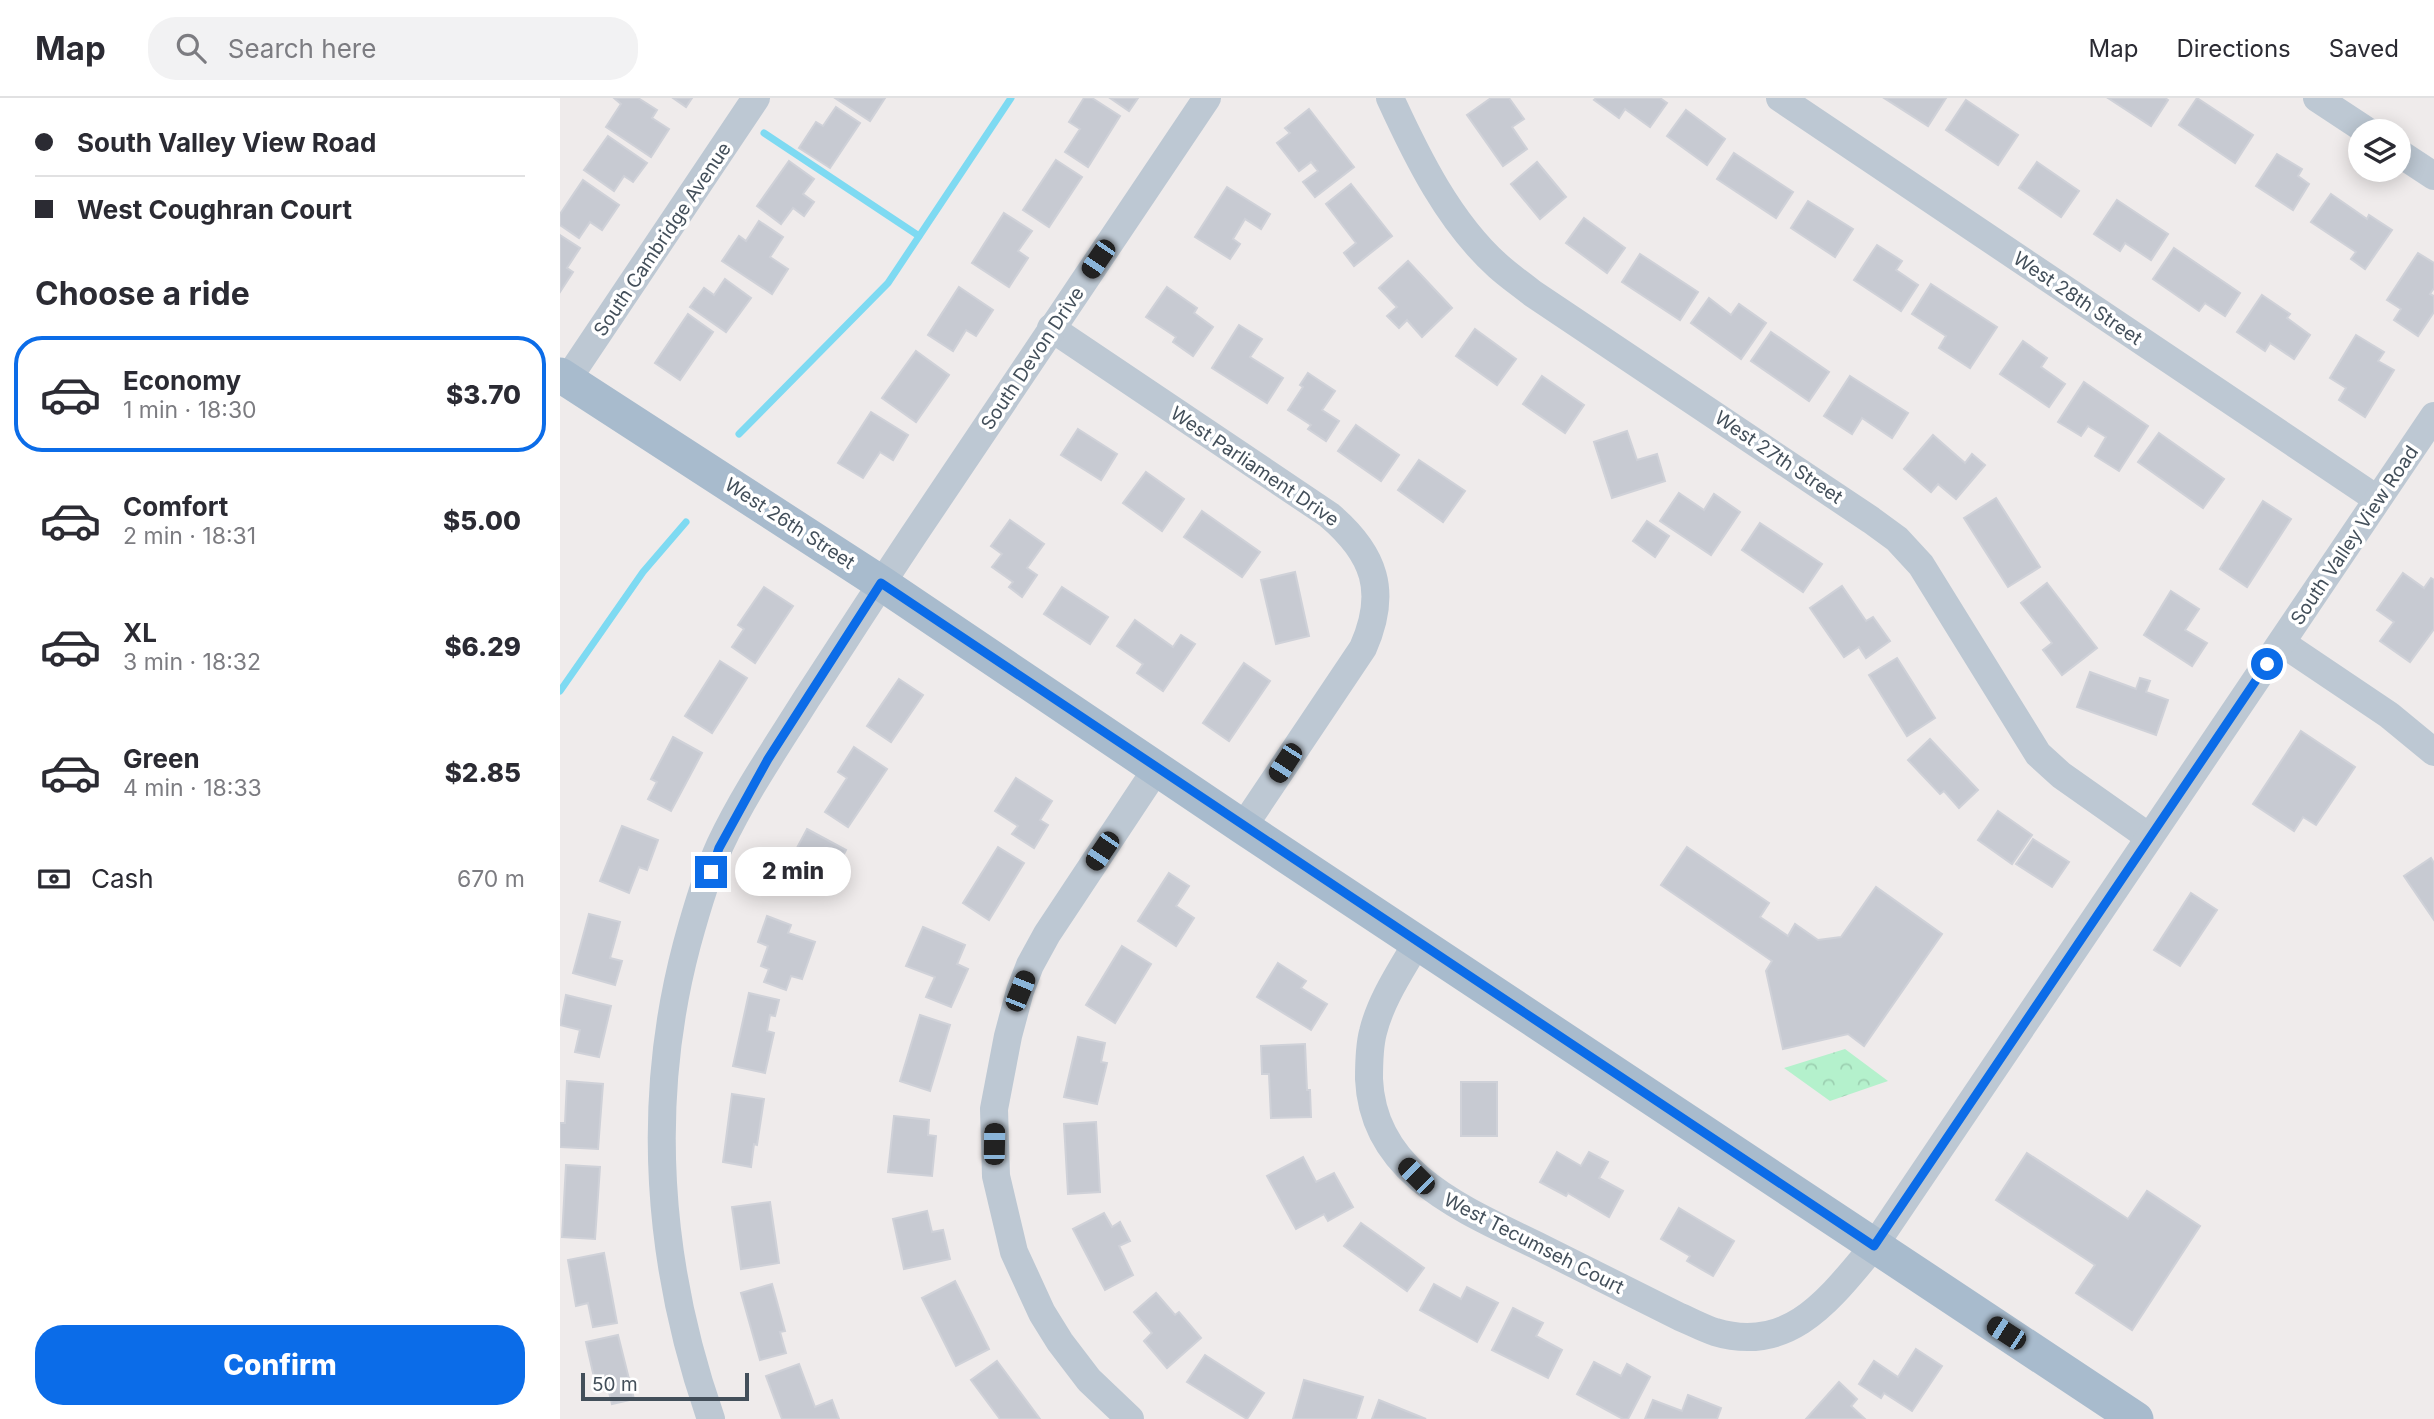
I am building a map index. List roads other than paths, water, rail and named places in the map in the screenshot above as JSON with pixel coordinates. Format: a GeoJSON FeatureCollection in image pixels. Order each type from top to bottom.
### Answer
{"type":"FeatureCollection","features":[{"type":"Feature","properties":{"kind":"main road","name":"West 26th Street"},"geometry":{"type":"LineString","coordinates":[[564,377],[881,583],[2136,1419]]}},
{"type":"Feature","properties":{"kind":"street","name":"South Cambridge Avenue"},"geometry":{"type":"LineString","coordinates":[[564,377],[756,98]]}},
{"type":"Feature","properties":{"kind":"street","name":"South Devon Drive"},"geometry":{"type":"LineString","coordinates":[[711,1419],[682,1321],[670,1263],[663,1213],[660,1147],[662,1093],[678,978],[694,919],[719,848],[768,759],[881,583],[1207,98]]}},
{"type":"Feature","properties":{"kind":"street","name":"West 27th Street"},"geometry":{"type":"LineString","coordinates":[[1391,98],[1430,177],[1465,228],[1497,265],[1532,293],[1772,452],[1896,539],[1921,565],[2038,754],[2061,775],[2149,837]]}},
{"type":"Feature","properties":{"kind":"street","name":"West 28th Street"},"geometry":{"type":"LineString","coordinates":[[1780,98],[2376,499]]}},
{"type":"Feature","properties":{"kind":"street"},"geometry":{"type":"LineString","coordinates":[[2317,98],[2349,119]]}},
{"type":"Feature","properties":{"kind":"street"},"geometry":{"type":"LineString","coordinates":[[2411,161],[2434,176]]}},
{"type":"Feature","properties":{"kind":"street","name":"West Parliament Drive"},"geometry":{"type":"LineString","coordinates":[[1051,328],[1329,515],[1347,530],[1367,557],[1373,573],[1376,606],[1373,627],[1363,648],[1244,827]]}},
{"type":"Feature","properties":{"kind":"street","name":"South Valley View Road"},"geometry":{"type":"LineString","coordinates":[[1874,1246],[2434,416]]}},
{"type":"Feature","properties":{"kind":"street"},"geometry":{"type":"LineString","coordinates":[[2282,643],[2389,715],[2434,752]]}},
{"type":"Feature","properties":{"kind":"street"},"geometry":{"type":"LineString","coordinates":[[1130,1419],[1089,1380],[1060,1342],[1042,1313],[1014,1252],[996,1176],[994,1109],[1008,1036],[1030,965],[1047,934],[1157,768]]}},
{"type":"Feature","properties":{"kind":"street","name":"West Tecumseh Court"},"geometry":{"type":"LineString","coordinates":[[1418,941],[1387,998],[1373,1031],[1369,1063],[1370,1088],[1373,1111],[1382,1134],[1398,1157],[1440,1196],[1680,1317],[1716,1332],[1737,1336],[1760,1337],[1782,1332],[1804,1320],[1818,1310],[1874,1246]]}},
{"type":"Feature","properties":{"kind":"waterway"},"geometry":{"type":"LineString","coordinates":[[739,434],[888,283],[1011,98]]}},
{"type":"Feature","properties":{"kind":"waterway"},"geometry":{"type":"LineString","coordinates":[[764,133],[919,236]]}},
{"type":"Feature","properties":{"kind":"waterway"},"geometry":{"type":"LineString","coordinates":[[560,691],[643,572],[686,522]]}}]}
